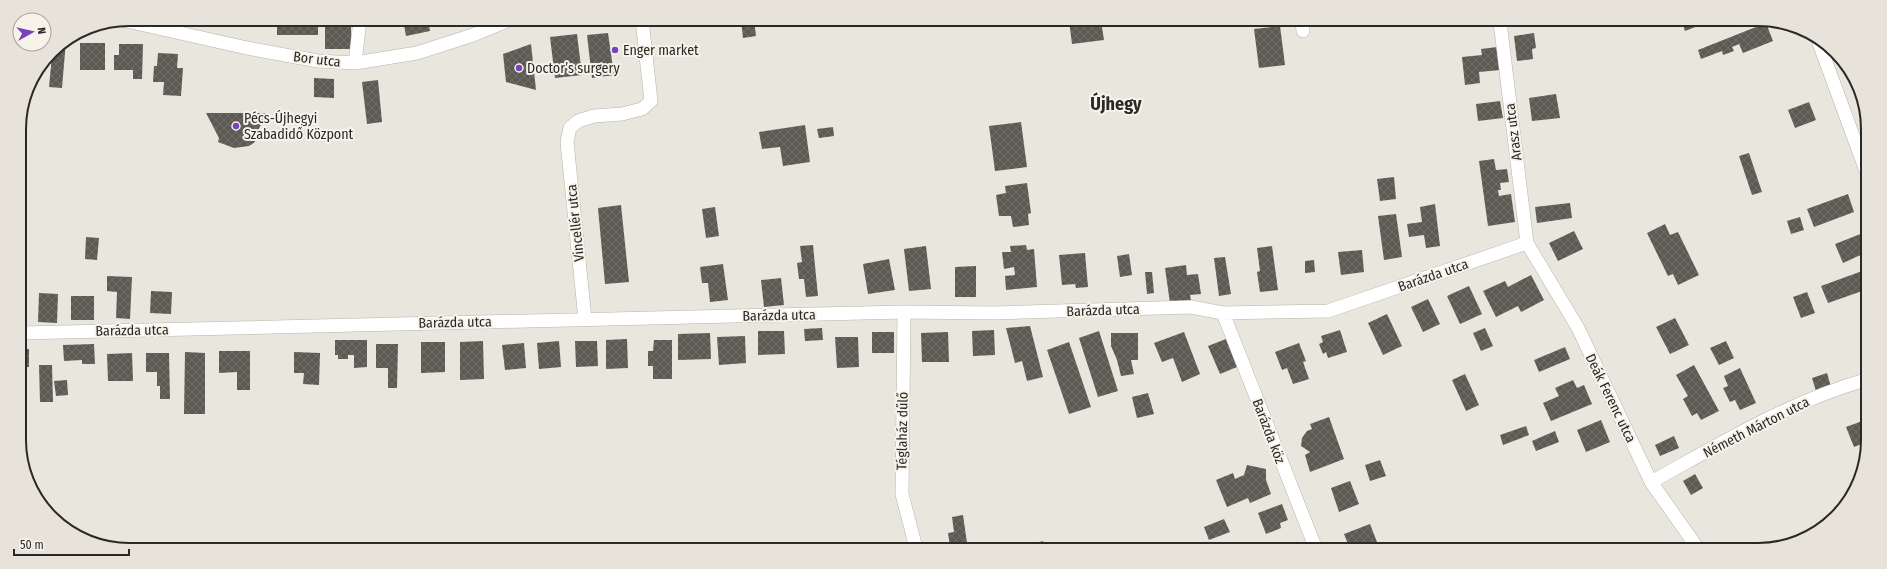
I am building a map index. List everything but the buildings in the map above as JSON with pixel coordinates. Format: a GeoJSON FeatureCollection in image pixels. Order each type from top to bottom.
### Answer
{"type":"FeatureCollection","features":[{"type":"Feature","properties":{"kind":"street","name":"Bor utca"},"geometry":{"type":"LineString","coordinates":[[149,26],[247,48],[318,61],[354,63],[417,53],[473,35],[495,26]]}},
{"type":"Feature","properties":{"kind":"street"},"geometry":{"type":"LineString","coordinates":[[354,63],[359,26]]}},
{"type":"Feature","properties":{"kind":"street","name":"Vincellér utca"},"geometry":{"type":"LineString","coordinates":[[585,319],[567,142],[570,128],[578,122],[594,116],[622,114],[642,109],[651,101],[643,26]]}},
{"type":"Feature","properties":{"kind":"street","name":"Arasz utca"},"geometry":{"type":"LineString","coordinates":[[1500,26],[1526,243]]}},
{"type":"Feature","properties":{"kind":"street"},"geometry":{"type":"LineString","coordinates":[[1819,46],[1861,158]]}},
{"type":"Feature","properties":{"kind":"street","name":"Barázda utca"},"geometry":{"type":"LineString","coordinates":[[26,333],[904,312],[995,313],[1191,307],[1223,313],[1328,311],[1526,243]]}},
{"type":"Feature","properties":{"kind":"street","name":"Deák Ferenc utca"},"geometry":{"type":"LineString","coordinates":[[1526,243],[1578,328],[1652,482],[1694,543]]}},
{"type":"Feature","properties":{"kind":"street","name":"Téglaház dűlő"},"geometry":{"type":"LineString","coordinates":[[904,312],[902,494],[915,543]]}},
{"type":"Feature","properties":{"kind":"street","name":"Barázda köz"},"geometry":{"type":"LineString","coordinates":[[1223,313],[1314,543]]}},
{"type":"Feature","properties":{"kind":"street","name":"Németh Márton utca"},"geometry":{"type":"LineString","coordinates":[[1652,482],[1755,426],[1815,397],[1861,381]]}},
{"type":"Feature","properties":{"kind":"place","name":"Enger market"},"geometry":{"type":"Point","coordinates":[615,50]}},
{"type":"Feature","properties":{"kind":"place","name":"Doctor’s surgery"},"geometry":{"type":"Point","coordinates":[519,68]}},
{"type":"Feature","properties":{"kind":"place","name":"Pécs-Újhegyi Szabadidő Központ"},"geometry":{"type":"Point","coordinates":[236,126]}},
{"type":"Feature","properties":{"kind":"district","name":"Újhegy"},"geometry":{"type":"Point","coordinates":[1116,104]}}]}
